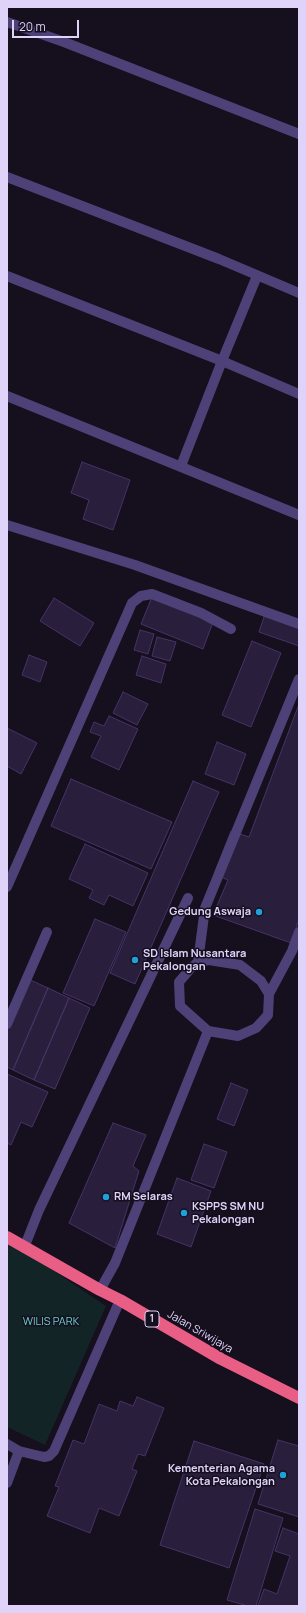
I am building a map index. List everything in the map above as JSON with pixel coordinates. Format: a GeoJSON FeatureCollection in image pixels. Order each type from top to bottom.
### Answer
{"type":"FeatureCollection","features":[{"type":"Feature","properties":{"kind":"highway","name":"Jalan Sriwijaya"},"geometry":{"type":"LineString","coordinates":[[7,1237],[24,1248],[120,1300],[221,1359],[299,1398]]}},
{"type":"Feature","properties":{"kind":"street"},"geometry":{"type":"LineString","coordinates":[[7,22],[71,45],[299,134]]}},
{"type":"Feature","properties":{"kind":"street"},"geometry":{"type":"LineString","coordinates":[[7,177],[219,259],[299,293]]}},
{"type":"Feature","properties":{"kind":"street"},"geometry":{"type":"LineString","coordinates":[[7,276],[222,361],[299,394]]}},
{"type":"Feature","properties":{"kind":"street"},"geometry":{"type":"LineString","coordinates":[[181,466],[257,276]]}},
{"type":"Feature","properties":{"kind":"street"},"geometry":{"type":"LineString","coordinates":[[7,396],[299,515]]}},
{"type":"Feature","properties":{"kind":"street"},"geometry":{"type":"LineString","coordinates":[[7,525],[135,565],[299,624]]}},
{"type":"Feature","properties":{"kind":"street"},"geometry":{"type":"LineString","coordinates":[[7,887],[132,603],[141,596],[152,594],[201,613],[231,629]]}},
{"type":"Feature","properties":{"kind":"street"},"geometry":{"type":"LineString","coordinates":[[198,962],[205,908],[299,679]]}},
{"type":"Feature","properties":{"kind":"street"},"geometry":{"type":"LineString","coordinates":[[24,1248],[39,1210],[188,898]]}},
{"type":"Feature","properties":{"kind":"street"},"geometry":{"type":"LineString","coordinates":[[7,1024],[47,932]]}},
{"type":"Feature","properties":{"kind":"street"},"geometry":{"type":"LineString","coordinates":[[269,994],[261,981],[240,966],[209,960],[198,962],[179,982],[180,1006],[208,1031],[238,1036],[256,1028],[268,1015],[269,994],[292,951],[299,932]]}},
{"type":"Feature","properties":{"kind":"street"},"geometry":{"type":"LineString","coordinates":[[100,1290],[115,1262],[208,1031]]}},
{"type":"Feature","properties":{"kind":"street"},"geometry":{"type":"LineString","coordinates":[[7,1444],[19,1450],[44,1456],[49,1456],[54,1450],[120,1300]]}},
{"type":"Feature","properties":{"kind":"street"},"geometry":{"type":"LineString","coordinates":[[7,1482],[19,1450]]}},
{"type":"Feature","properties":{"kind":"green space","name":"WILIS PARK"},"geometry":{"type":"Polygon","coordinates":[[[7,1239],[106,1306],[45,1445],[7,1427],[7,1239]]]}},
{"type":"Feature","properties":{"kind":"building"},"geometry":{"type":"Polygon","coordinates":[[[82,462],[130,480],[113,530],[83,519],[89,500],[71,493],[82,462]]]}},
{"type":"Feature","properties":{"kind":"building"},"geometry":{"type":"Polygon","coordinates":[[[152,597],[213,622],[203,649],[141,624],[152,597]]]}},
{"type":"Feature","properties":{"kind":"building"},"geometry":{"type":"Polygon","coordinates":[[[54,598],[94,623],[80,646],[40,621],[54,598]]]}},
{"type":"Feature","properties":{"kind":"building"},"geometry":{"type":"Polygon","coordinates":[[[265,614],[299,626],[299,646],[259,632],[265,614]]]}},
{"type":"Feature","properties":{"kind":"building"},"geometry":{"type":"Polygon","coordinates":[[[140,630],[154,634],[148,654],[134,650],[140,630]]]}},
{"type":"Feature","properties":{"kind":"building"},"geometry":{"type":"Polygon","coordinates":[[[157,637],[176,642],[170,661],[152,656],[157,637]]]}},
{"type":"Feature","properties":{"kind":"building"},"geometry":{"type":"Polygon","coordinates":[[[252,641],[281,653],[251,727],[222,715],[252,641]]]}},
{"type":"Feature","properties":{"kind":"building"},"geometry":{"type":"Polygon","coordinates":[[[29,655],[47,662],[40,682],[22,675],[29,655]]]}},
{"type":"Feature","properties":{"kind":"building"},"geometry":{"type":"Polygon","coordinates":[[[142,656],[166,664],[161,683],[136,675],[142,656]]]}},
{"type":"Feature","properties":{"kind":"building"},"geometry":{"type":"Polygon","coordinates":[[[123,692],[148,704],[137,725],[113,713],[123,692]]]}},
{"type":"Feature","properties":{"kind":"building"},"geometry":{"type":"Polygon","coordinates":[[[299,704],[299,919],[291,943],[213,915],[228,880],[214,874],[231,831],[249,837],[299,704]]]}},
{"type":"Feature","properties":{"kind":"building"},"geometry":{"type":"Polygon","coordinates":[[[109,716],[138,729],[119,770],[91,757],[101,736],[90,732],[94,722],[104,726],[109,716]]]}},
{"type":"Feature","properties":{"kind":"building"},"geometry":{"type":"Polygon","coordinates":[[[7,728],[37,743],[21,774],[7,766],[7,728]]]}},
{"type":"Feature","properties":{"kind":"building"},"geometry":{"type":"Polygon","coordinates":[[[217,742],[246,754],[234,785],[205,774],[217,742]]]}},
{"type":"Feature","properties":{"kind":"building"},"geometry":{"type":"Polygon","coordinates":[[[71,779],[172,822],[151,869],[51,826],[71,779]]]}},
{"type":"Feature","properties":{"kind":"building"},"geometry":{"type":"Polygon","coordinates":[[[193,781],[219,792],[135,984],[110,973],[193,781]]]}},
{"type":"Feature","properties":{"kind":"building"},"geometry":{"type":"Polygon","coordinates":[[[85,844],[148,873],[133,906],[109,895],[104,905],[89,898],[93,890],[69,879],[85,844]]]}},
{"type":"Feature","properties":{"kind":"building"},"geometry":{"type":"Polygon","coordinates":[[[95,919],[126,932],[94,1006],[63,993],[95,919]]]}},
{"type":"Feature","properties":{"kind":"building"},"geometry":{"type":"Polygon","coordinates":[[[28,979],[48,988],[13,1070],[7,1067],[7,1027],[28,979]]]}},
{"type":"Feature","properties":{"kind":"building"},"geometry":{"type":"Polygon","coordinates":[[[48,988],[69,998],[34,1080],[13,1070],[48,988]]]}},
{"type":"Feature","properties":{"kind":"building"},"geometry":{"type":"Polygon","coordinates":[[[69,998],[90,1008],[55,1089],[34,1080],[69,998]]]}},
{"type":"Feature","properties":{"kind":"building"},"geometry":{"type":"Polygon","coordinates":[[[7,1074],[48,1092],[32,1127],[21,1122],[11,1145],[7,1143],[7,1074]]]}},
{"type":"Feature","properties":{"kind":"building"},"geometry":{"type":"Polygon","coordinates":[[[231,1083],[248,1090],[234,1126],[217,1119],[231,1083]]]}},
{"type":"Feature","properties":{"kind":"building","name":"RM Selaras"},"geometry":{"type":"Polygon","coordinates":[[[113,1123],[146,1135],[133,1166],[139,1171],[115,1248],[69,1223],[113,1123]]]}},
{"type":"Feature","properties":{"kind":"building"},"geometry":{"type":"Polygon","coordinates":[[[204,1144],[227,1152],[214,1188],[191,1180],[204,1144]]]}},
{"type":"Feature","properties":{"kind":"building","name":"KSPPS SM NU Pekalongan"},"geometry":{"type":"Polygon","coordinates":[[[177,1178],[211,1191],[191,1247],[157,1234],[177,1178]]]}},
{"type":"Feature","properties":{"kind":"building"},"geometry":{"type":"Polygon","coordinates":[[[137,1397],[164,1408],[145,1456],[138,1454],[132,1469],[137,1471],[119,1516],[99,1508],[90,1533],[47,1516],[59,1487],[55,1486],[73,1440],[84,1444],[99,1404],[117,1411],[120,1401],[133,1406],[137,1397]]]}},
{"type":"Feature","properties":{"kind":"building","name":"Kementerian Agama Kota Pekalongan"},"geometry":{"type":"Polygon","coordinates":[[[278,1440],[299,1446],[299,1517],[258,1504],[278,1440]]]}},
{"type":"Feature","properties":{"kind":"building"},"geometry":{"type":"Polygon","coordinates":[[[194,1441],[264,1464],[229,1568],[160,1545],[194,1441]]]}},
{"type":"Feature","properties":{"kind":"building"},"geometry":{"type":"Polygon","coordinates":[[[255,1509],[283,1518],[256,1606],[248,1606],[227,1600],[255,1509]]]}},
{"type":"Feature","properties":{"kind":"building"},"geometry":{"type":"Polygon","coordinates":[[[283,1528],[299,1534],[299,1606],[258,1606],[264,1589],[277,1594],[290,1556],[275,1551],[283,1528]]]}},
{"type":"Feature","properties":{"kind":"place","name":"Gedung Aswaja"},"geometry":{"type":"Point","coordinates":[259,912]}},
{"type":"Feature","properties":{"kind":"place","name":"SD Islam Nusantara Pekalongan"},"geometry":{"type":"Point","coordinates":[135,960]}},
{"type":"Feature","properties":{"kind":"place","name":"RM Selaras"},"geometry":{"type":"Point","coordinates":[106,1197]}},
{"type":"Feature","properties":{"kind":"place","name":"KSPPS SM NU Pekalongan"},"geometry":{"type":"Point","coordinates":[184,1213]}},
{"type":"Feature","properties":{"kind":"place","name":"Kementerian Agama Kota Pekalongan"},"geometry":{"type":"Point","coordinates":[283,1475]}}]}
